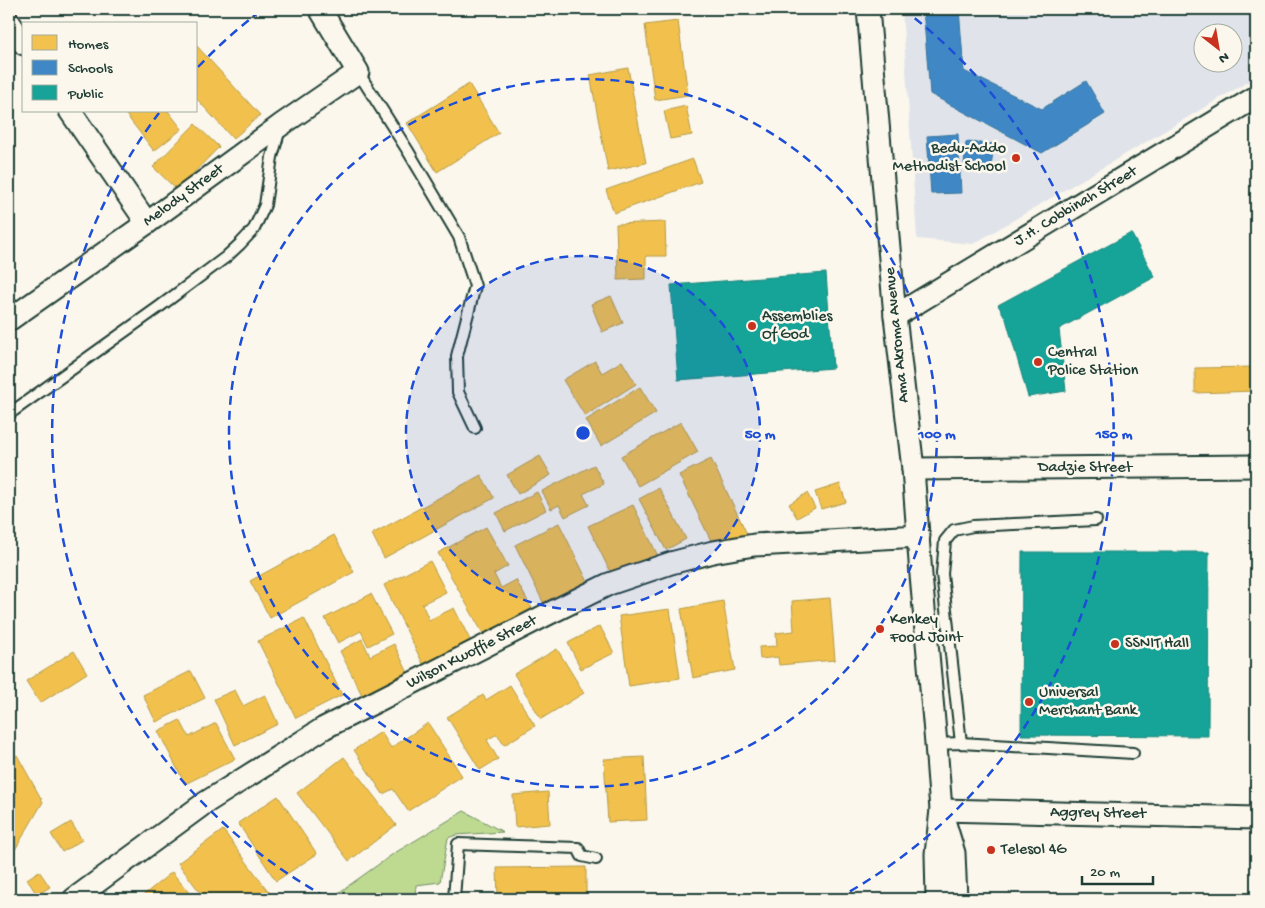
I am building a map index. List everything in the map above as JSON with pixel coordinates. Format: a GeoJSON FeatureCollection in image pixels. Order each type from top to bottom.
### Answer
{"type":"FeatureCollection","features":[{"type":"Feature","properties":{"kind":"street"},"geometry":{"type":"LineString","coordinates":[[320,9],[358,72]]}},
{"type":"Feature","properties":{"kind":"street","name":"Ama Akroma Avenue"},"geometry":{"type":"LineString","coordinates":[[868,9],[895,316],[919,536],[931,574],[936,744],[941,810],[936,854],[937,899]]}},
{"type":"Feature","properties":{"kind":"street"},"geometry":{"type":"LineString","coordinates":[[9,22],[22,41]]}},
{"type":"Feature","properties":{"kind":"street","name":"Melody Street"},"geometry":{"type":"LineString","coordinates":[[9,320],[358,72]]}},
{"type":"Feature","properties":{"kind":"street","name":"J.H. Cobbinah Street"},"geometry":{"type":"LineString","coordinates":[[895,316],[1256,97]]}},
{"type":"Feature","properties":{"kind":"street"},"geometry":{"type":"LineString","coordinates":[[71,112],[148,223]]}},
{"type":"Feature","properties":{"kind":"street","name":"Dadzie Street"},"geometry":{"type":"LineString","coordinates":[[913,469],[1256,466]]}},
{"type":"Feature","properties":{"kind":"street","name":"Wilson Kwoffie Street"},"geometry":{"type":"LineString","coordinates":[[74,899],[205,804],[324,728],[609,584],[671,563],[713,552],[754,545],[919,536]]}},
{"type":"Feature","properties":{"kind":"street","name":"Ama Akroma Avenue"},"geometry":{"type":"LineString","coordinates":[[941,810],[954,853],[956,899]]}},
{"type":"Feature","properties":{"kind":"street","name":"Aggrey Street"},"geometry":{"type":"LineString","coordinates":[[941,810],[1256,818]]}},
{"type":"Feature","properties":{"kind":"lane"},"geometry":{"type":"LineString","coordinates":[[358,72],[459,237],[475,286],[457,356],[458,392],[475,428]]}},
{"type":"Feature","properties":{"kind":"lane"},"geometry":{"type":"LineString","coordinates":[[9,414],[158,308],[240,244],[254,229],[265,205],[272,157],[281,125]]}},
{"type":"Feature","properties":{"kind":"lane"},"geometry":{"type":"LineString","coordinates":[[961,742],[931,574],[945,541],[954,530],[973,526],[1096,520]]}},
{"type":"Feature","properties":{"kind":"lane"},"geometry":{"type":"LineString","coordinates":[[936,744],[961,742],[1133,753]]}},
{"type":"Feature","properties":{"kind":"lane"},"geometry":{"type":"LineString","coordinates":[[454,899],[458,844],[578,848],[582,856],[596,859]]}},
{"type":"Feature","properties":{"kind":"shaded area","name":"Bedu-Addo Methodist School"},"geometry":{"type":"Polygon","coordinates":[[[902,9],[1256,9],[1256,77],[973,244],[917,239],[902,9]]]}},
{"type":"Feature","properties":{"kind":"green space"},"geometry":{"type":"Polygon","coordinates":[[[464,811],[503,832],[456,835],[448,838],[440,882],[416,885],[415,899],[330,899],[393,854],[464,811]]]}},
{"type":"Feature","properties":{"kind":"building: Homes"},"geometry":{"type":"Polygon","coordinates":[[[367,9],[386,9],[372,17],[367,9]]]}},
{"type":"Feature","properties":{"kind":"building: Homes"},"geometry":{"type":"Polygon","coordinates":[[[678,21],[688,95],[655,100],[645,25],[678,21]]]}},
{"type":"Feature","properties":{"kind":"building: Homes"},"geometry":{"type":"Polygon","coordinates":[[[198,47],[260,115],[233,139],[198,100],[198,47]]]}},
{"type":"Feature","properties":{"kind":"building: Homes"},"geometry":{"type":"Polygon","coordinates":[[[628,68],[646,163],[608,171],[590,75],[628,68]]]}},
{"type":"Feature","properties":{"kind":"building: Homes"},"geometry":{"type":"Polygon","coordinates":[[[469,84],[499,133],[437,172],[407,123],[469,84]]]}},
{"type":"Feature","properties":{"kind":"building: Homes"},"geometry":{"type":"Polygon","coordinates":[[[686,106],[692,135],[670,139],[664,111],[686,106]]]}},
{"type":"Feature","properties":{"kind":"building: Homes"},"geometry":{"type":"Polygon","coordinates":[[[124,112],[169,112],[182,129],[154,151],[124,112]]]}},
{"type":"Feature","properties":{"kind":"building: Homes"},"geometry":{"type":"Polygon","coordinates":[[[195,124],[219,147],[177,190],[153,167],[195,124]]]}},
{"type":"Feature","properties":{"kind":"building: Homes"},"geometry":{"type":"Polygon","coordinates":[[[693,159],[701,182],[614,213],[606,190],[693,159]]]}},
{"type":"Feature","properties":{"kind":"building: Homes"},"geometry":{"type":"Polygon","coordinates":[[[665,222],[666,256],[646,256],[646,279],[618,280],[616,224],[665,222]]]}},
{"type":"Feature","properties":{"kind":"building: Homes"},"geometry":{"type":"Polygon","coordinates":[[[611,296],[623,323],[602,332],[591,304],[611,296]]]}},
{"type":"Feature","properties":{"kind":"building: Homes"},"geometry":{"type":"Polygon","coordinates":[[[595,361],[602,373],[622,361],[636,384],[585,416],[563,380],[595,361]]]}},
{"type":"Feature","properties":{"kind":"building: Homes"},"geometry":{"type":"Polygon","coordinates":[[[1256,367],[1256,391],[1195,393],[1195,368],[1256,367]]]}},
{"type":"Feature","properties":{"kind":"building: Homes"},"geometry":{"type":"Polygon","coordinates":[[[640,387],[656,413],[601,446],[586,420],[640,387]]]}},
{"type":"Feature","properties":{"kind":"building: Homes"},"geometry":{"type":"Polygon","coordinates":[[[681,422],[698,452],[638,486],[621,456],[681,422]]]}},
{"type":"Feature","properties":{"kind":"building: Homes"},"geometry":{"type":"Polygon","coordinates":[[[540,456],[551,475],[518,494],[507,475],[540,456]]]}},
{"type":"Feature","properties":{"kind":"building: Homes"},"geometry":{"type":"Polygon","coordinates":[[[711,459],[747,534],[715,549],[679,475],[711,459]]]}},
{"type":"Feature","properties":{"kind":"building: Homes"},"geometry":{"type":"Polygon","coordinates":[[[594,465],[604,484],[583,494],[589,505],[565,517],[559,505],[551,509],[542,491],[594,465]]]}},
{"type":"Feature","properties":{"kind":"building: Homes"},"geometry":{"type":"Polygon","coordinates":[[[481,475],[494,498],[384,558],[372,534],[481,475]]]}},
{"type":"Feature","properties":{"kind":"building: Homes"},"geometry":{"type":"Polygon","coordinates":[[[840,484],[846,502],[821,509],[815,492],[840,484]]]}},
{"type":"Feature","properties":{"kind":"building: Homes"},"geometry":{"type":"Polygon","coordinates":[[[659,488],[686,539],[666,550],[639,499],[659,488]]]}},
{"type":"Feature","properties":{"kind":"building: Homes"},"geometry":{"type":"Polygon","coordinates":[[[537,492],[546,510],[505,531],[496,513],[537,492]]]}},
{"type":"Feature","properties":{"kind":"building: Homes"},"geometry":{"type":"Polygon","coordinates":[[[807,493],[815,508],[797,518],[789,504],[807,493]]]}},
{"type":"Feature","properties":{"kind":"building: Homes"},"geometry":{"type":"Polygon","coordinates":[[[633,505],[659,558],[614,580],[588,526],[633,505]]]}},
{"type":"Feature","properties":{"kind":"building: Homes"},"geometry":{"type":"Polygon","coordinates":[[[559,523],[589,584],[545,606],[515,545],[559,523]]]}},
{"type":"Feature","properties":{"kind":"building: Homes"},"geometry":{"type":"Polygon","coordinates":[[[486,527],[508,566],[494,574],[501,588],[516,580],[534,612],[486,639],[438,553],[486,527]]]}},
{"type":"Feature","properties":{"kind":"building: Homes"},"geometry":{"type":"Polygon","coordinates":[[[334,535],[354,572],[270,618],[250,581],[334,535]]]}},
{"type":"Feature","properties":{"kind":"building: Homes"},"geometry":{"type":"Polygon","coordinates":[[[430,561],[446,592],[422,604],[429,620],[454,608],[473,646],[426,670],[384,585],[430,561]]]}},
{"type":"Feature","properties":{"kind":"building: Homes"},"geometry":{"type":"Polygon","coordinates":[[[371,594],[392,634],[368,646],[361,631],[338,643],[325,618],[371,594]]]}},
{"type":"Feature","properties":{"kind":"building: Homes"},"geometry":{"type":"Polygon","coordinates":[[[830,598],[835,660],[779,665],[778,657],[760,659],[759,647],[777,646],[776,633],[794,631],[792,601],[830,598]]]}},
{"type":"Feature","properties":{"kind":"building: Homes"},"geometry":{"type":"Polygon","coordinates":[[[723,601],[735,670],[693,678],[681,609],[723,601]]]}},
{"type":"Feature","properties":{"kind":"building: Homes"},"geometry":{"type":"Polygon","coordinates":[[[670,609],[680,678],[629,686],[619,616],[670,609]]]}},
{"type":"Feature","properties":{"kind":"building: Homes"},"geometry":{"type":"Polygon","coordinates":[[[304,618],[342,695],[296,718],[258,641],[304,618]]]}},
{"type":"Feature","properties":{"kind":"building: Homes"},"geometry":{"type":"Polygon","coordinates":[[[600,626],[614,653],[581,669],[568,643],[600,626]]]}},
{"type":"Feature","properties":{"kind":"building: Homes"},"geometry":{"type":"Polygon","coordinates":[[[362,639],[370,656],[394,644],[408,673],[363,697],[340,651],[362,639]]]}},
{"type":"Feature","properties":{"kind":"building: Homes"},"geometry":{"type":"Polygon","coordinates":[[[557,649],[584,693],[541,719],[514,674],[557,649]]]}},
{"type":"Feature","properties":{"kind":"building: Homes"},"geometry":{"type":"Polygon","coordinates":[[[74,651],[87,673],[40,703],[26,681],[74,651]]]}},
{"type":"Feature","properties":{"kind":"building: Homes"},"geometry":{"type":"Polygon","coordinates":[[[191,671],[205,698],[156,722],[143,695],[191,671]]]}},
{"type":"Feature","properties":{"kind":"building: Homes"},"geometry":{"type":"Polygon","coordinates":[[[510,685],[535,726],[504,745],[497,734],[487,740],[498,759],[480,770],[447,717],[483,695],[486,700],[510,685]]]}},
{"type":"Feature","properties":{"kind":"building: Homes"},"geometry":{"type":"Polygon","coordinates":[[[235,690],[243,706],[265,695],[278,724],[235,745],[214,699],[235,690]]]}},
{"type":"Feature","properties":{"kind":"building: Homes"},"geometry":{"type":"Polygon","coordinates":[[[180,720],[189,737],[216,723],[235,759],[185,784],[158,731],[180,720]]]}},
{"type":"Feature","properties":{"kind":"building: Homes"},"geometry":{"type":"Polygon","coordinates":[[[428,723],[462,776],[408,811],[393,789],[383,794],[354,750],[381,732],[391,748],[428,723]]]}},
{"type":"Feature","properties":{"kind":"building: Homes"},"geometry":{"type":"Polygon","coordinates":[[[17,755],[43,802],[9,860],[9,760],[17,755]]]}},
{"type":"Feature","properties":{"kind":"building: Homes"},"geometry":{"type":"Polygon","coordinates":[[[344,757],[396,825],[349,861],[297,793],[344,757]]]}},
{"type":"Feature","properties":{"kind":"building: Homes"},"geometry":{"type":"Polygon","coordinates":[[[644,757],[647,820],[608,822],[604,759],[644,757]]]}},
{"type":"Feature","properties":{"kind":"building: Homes"},"geometry":{"type":"Polygon","coordinates":[[[548,792],[550,824],[515,827],[513,795],[548,792]]]}},
{"type":"Feature","properties":{"kind":"building: Homes"},"geometry":{"type":"Polygon","coordinates":[[[278,796],[317,854],[276,881],[238,823],[278,796]]]}},
{"type":"Feature","properties":{"kind":"building: Homes"},"geometry":{"type":"Polygon","coordinates":[[[71,822],[82,840],[62,852],[51,834],[71,822]]]}},
{"type":"Feature","properties":{"kind":"building: Homes"},"geometry":{"type":"Polygon","coordinates":[[[223,830],[274,899],[205,899],[178,863],[223,830]]]}},
{"type":"Feature","properties":{"kind":"building: Homes"},"geometry":{"type":"Polygon","coordinates":[[[586,867],[586,899],[498,899],[497,868],[586,867]]]}},
{"type":"Feature","properties":{"kind":"building: Homes"},"geometry":{"type":"Polygon","coordinates":[[[39,871],[50,887],[37,895],[27,879],[39,871]]]}},
{"type":"Feature","properties":{"kind":"building: Homes"},"geometry":{"type":"Polygon","coordinates":[[[172,872],[194,899],[140,898],[172,872]]]}},
{"type":"Feature","properties":{"kind":"building: Schools"},"geometry":{"type":"Polygon","coordinates":[[[923,9],[959,9],[964,71],[1042,109],[1086,81],[1105,114],[1042,153],[930,94],[923,9]]]}},
{"type":"Feature","properties":{"kind":"building: Schools"},"geometry":{"type":"Polygon","coordinates":[[[958,134],[961,193],[931,194],[927,136],[958,134]]]}},
{"type":"Feature","properties":{"kind":"building: Schools"},"geometry":{"type":"Polygon","coordinates":[[[966,142],[994,144],[991,167],[964,165],[966,142]]]}},
{"type":"Feature","properties":{"kind":"building: Public"},"geometry":{"type":"Polygon","coordinates":[[[1131,233],[1155,277],[1059,329],[1066,391],[1028,397],[1006,319],[998,305],[1131,233]]]}},
{"type":"Feature","properties":{"kind":"building: Public","name":"Assemblies Of God"},"geometry":{"type":"Polygon","coordinates":[[[826,273],[833,368],[678,380],[671,285],[826,273]]]}},
{"type":"Feature","properties":{"kind":"building: Public","name":"SSNIT Hall"},"geometry":{"type":"Polygon","coordinates":[[[1022,552],[1209,552],[1208,736],[1021,735],[1022,552]]]}},
{"type":"Feature","properties":{"kind":"place","name":"Bedu-Addo Methodist School"},"geometry":{"type":"Point","coordinates":[1016,158]}},
{"type":"Feature","properties":{"kind":"place","name":"Assemblies Of God"},"geometry":{"type":"Point","coordinates":[752,326]}},
{"type":"Feature","properties":{"kind":"place","name":"Central Police Station"},"geometry":{"type":"Point","coordinates":[1038,362]}},
{"type":"Feature","properties":{"kind":"place","name":"Kenkey Food Joint"},"geometry":{"type":"Point","coordinates":[880,629]}},
{"type":"Feature","properties":{"kind":"place","name":"SSNIT Hall"},"geometry":{"type":"Point","coordinates":[1115,644]}},
{"type":"Feature","properties":{"kind":"place","name":"Universal Merchant Bank"},"geometry":{"type":"Point","coordinates":[1029,702]}},
{"type":"Feature","properties":{"kind":"place","name":"Telesol 4G"},"geometry":{"type":"Point","coordinates":[991,850]}}]}
